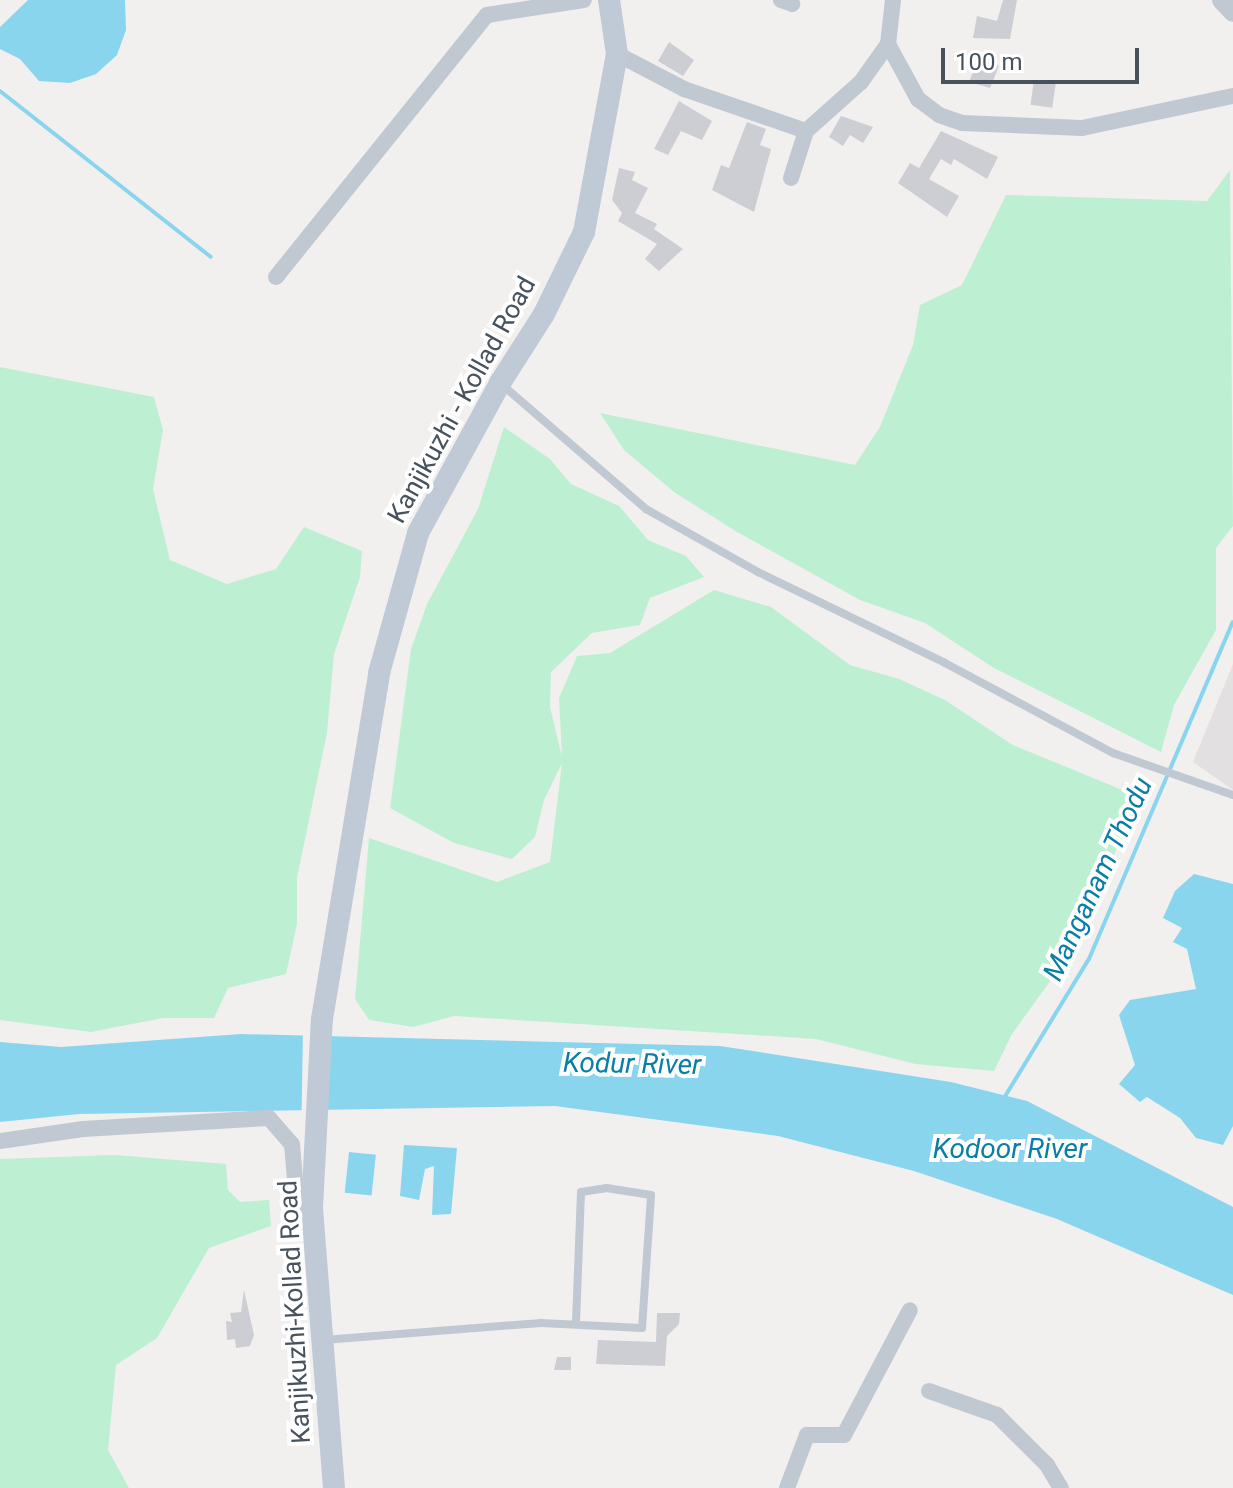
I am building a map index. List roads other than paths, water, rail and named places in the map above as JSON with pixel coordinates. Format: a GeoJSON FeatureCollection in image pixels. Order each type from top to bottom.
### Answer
{"type":"FeatureCollection","features":[{"type":"Feature","properties":{"kind":"main road","name":"Kanjikuzhi - Kollad Road"},"geometry":{"type":"LineString","coordinates":[[318,1133],[322,1019],[379,673],[418,533],[500,383],[544,314],[584,232],[617,54],[609,0]]}},
{"type":"Feature","properties":{"kind":"main road","name":"Kanjikuzhi-Kollad Road"},"geometry":{"type":"LineString","coordinates":[[318,1133],[312,1208],[319,1340],[334,1488]]}},
{"type":"Feature","properties":{"kind":"street"},"geometry":{"type":"LineString","coordinates":[[276,277],[487,15],[584,0]]}},
{"type":"Feature","properties":{"kind":"street"},"geometry":{"type":"LineString","coordinates":[[791,178],[806,131],[861,82],[888,44],[893,0]]}},
{"type":"Feature","properties":{"kind":"street"},"geometry":{"type":"LineString","coordinates":[[1222,0],[1233,12]]}},
{"type":"Feature","properties":{"kind":"street"},"geometry":{"type":"LineString","coordinates":[[888,44],[918,99],[939,115],[962,123],[1082,128],[1233,96]]}},
{"type":"Feature","properties":{"kind":"street"},"geometry":{"type":"LineString","coordinates":[[617,54],[684,89],[806,131]]}},
{"type":"Feature","properties":{"kind":"street"},"geometry":{"type":"LineString","coordinates":[[0,1141],[83,1129],[269,1118],[283,1128],[292,1144],[297,1203],[312,1208]]}},
{"type":"Feature","properties":{"kind":"street"},"geometry":{"type":"LineString","coordinates":[[787,1488],[807,1435],[844,1435],[910,1310]]}},
{"type":"Feature","properties":{"kind":"street"},"geometry":{"type":"LineString","coordinates":[[929,1391],[997,1415],[1047,1465],[1061,1488]]}},
{"type":"Feature","properties":{"kind":"lane"},"geometry":{"type":"LineString","coordinates":[[500,383],[646,509],[758,572],[945,663],[1136,764],[1184,782],[1233,795]]}},
{"type":"Feature","properties":{"kind":"lane"},"geometry":{"type":"LineString","coordinates":[[319,1340],[576,1322],[642,1328],[651,1195],[607,1188],[581,1192],[576,1322]]}},
{"type":"Feature","properties":{"kind":"water"},"geometry":{"type":"Polygon","coordinates":[[[28,0],[125,0],[126,30],[117,55],[96,74],[70,83],[39,81],[20,59],[0,49],[0,27],[28,0]]]}},
{"type":"Feature","properties":{"kind":"water"},"geometry":{"type":"Polygon","coordinates":[[[1194,874],[1233,884],[1233,1126],[1223,1145],[1196,1138],[1180,1118],[1147,1097],[1140,1102],[1119,1084],[1135,1065],[1119,1015],[1130,1000],[1196,989],[1187,949],[1173,942],[1182,928],[1163,918],[1175,891],[1194,874]]]}},
{"type":"Feature","properties":{"kind":"water","name":"Kodoor River"},"geometry":{"type":"Polygon","coordinates":[[[241,1034],[720,1046],[951,1082],[1027,1101],[1233,1207],[1233,1295],[1057,1219],[914,1171],[778,1136],[555,1106],[79,1114],[0,1122],[0,1042],[61,1047],[241,1034]]]}},
{"type":"Feature","properties":{"kind":"water"},"geometry":{"type":"Polygon","coordinates":[[[404,1145],[457,1148],[451,1214],[432,1215],[434,1166],[425,1169],[419,1200],[400,1196],[404,1145]]]}},
{"type":"Feature","properties":{"kind":"water"},"geometry":{"type":"Polygon","coordinates":[[[349,1152],[376,1155],[372,1196],[345,1193],[349,1152]]]}},
{"type":"Feature","properties":{"kind":"waterway"},"geometry":{"type":"LineString","coordinates":[[0,91],[211,257]]}},
{"type":"Feature","properties":{"kind":"waterway","name":"Manganam Thodu"},"geometry":{"type":"LineString","coordinates":[[1004,1098],[1089,959],[1233,622]]}},
{"type":"Feature","properties":{"kind":"water label","name":"Kodur River"},"geometry":{"type":"Point","coordinates":[632,1064]}}]}
